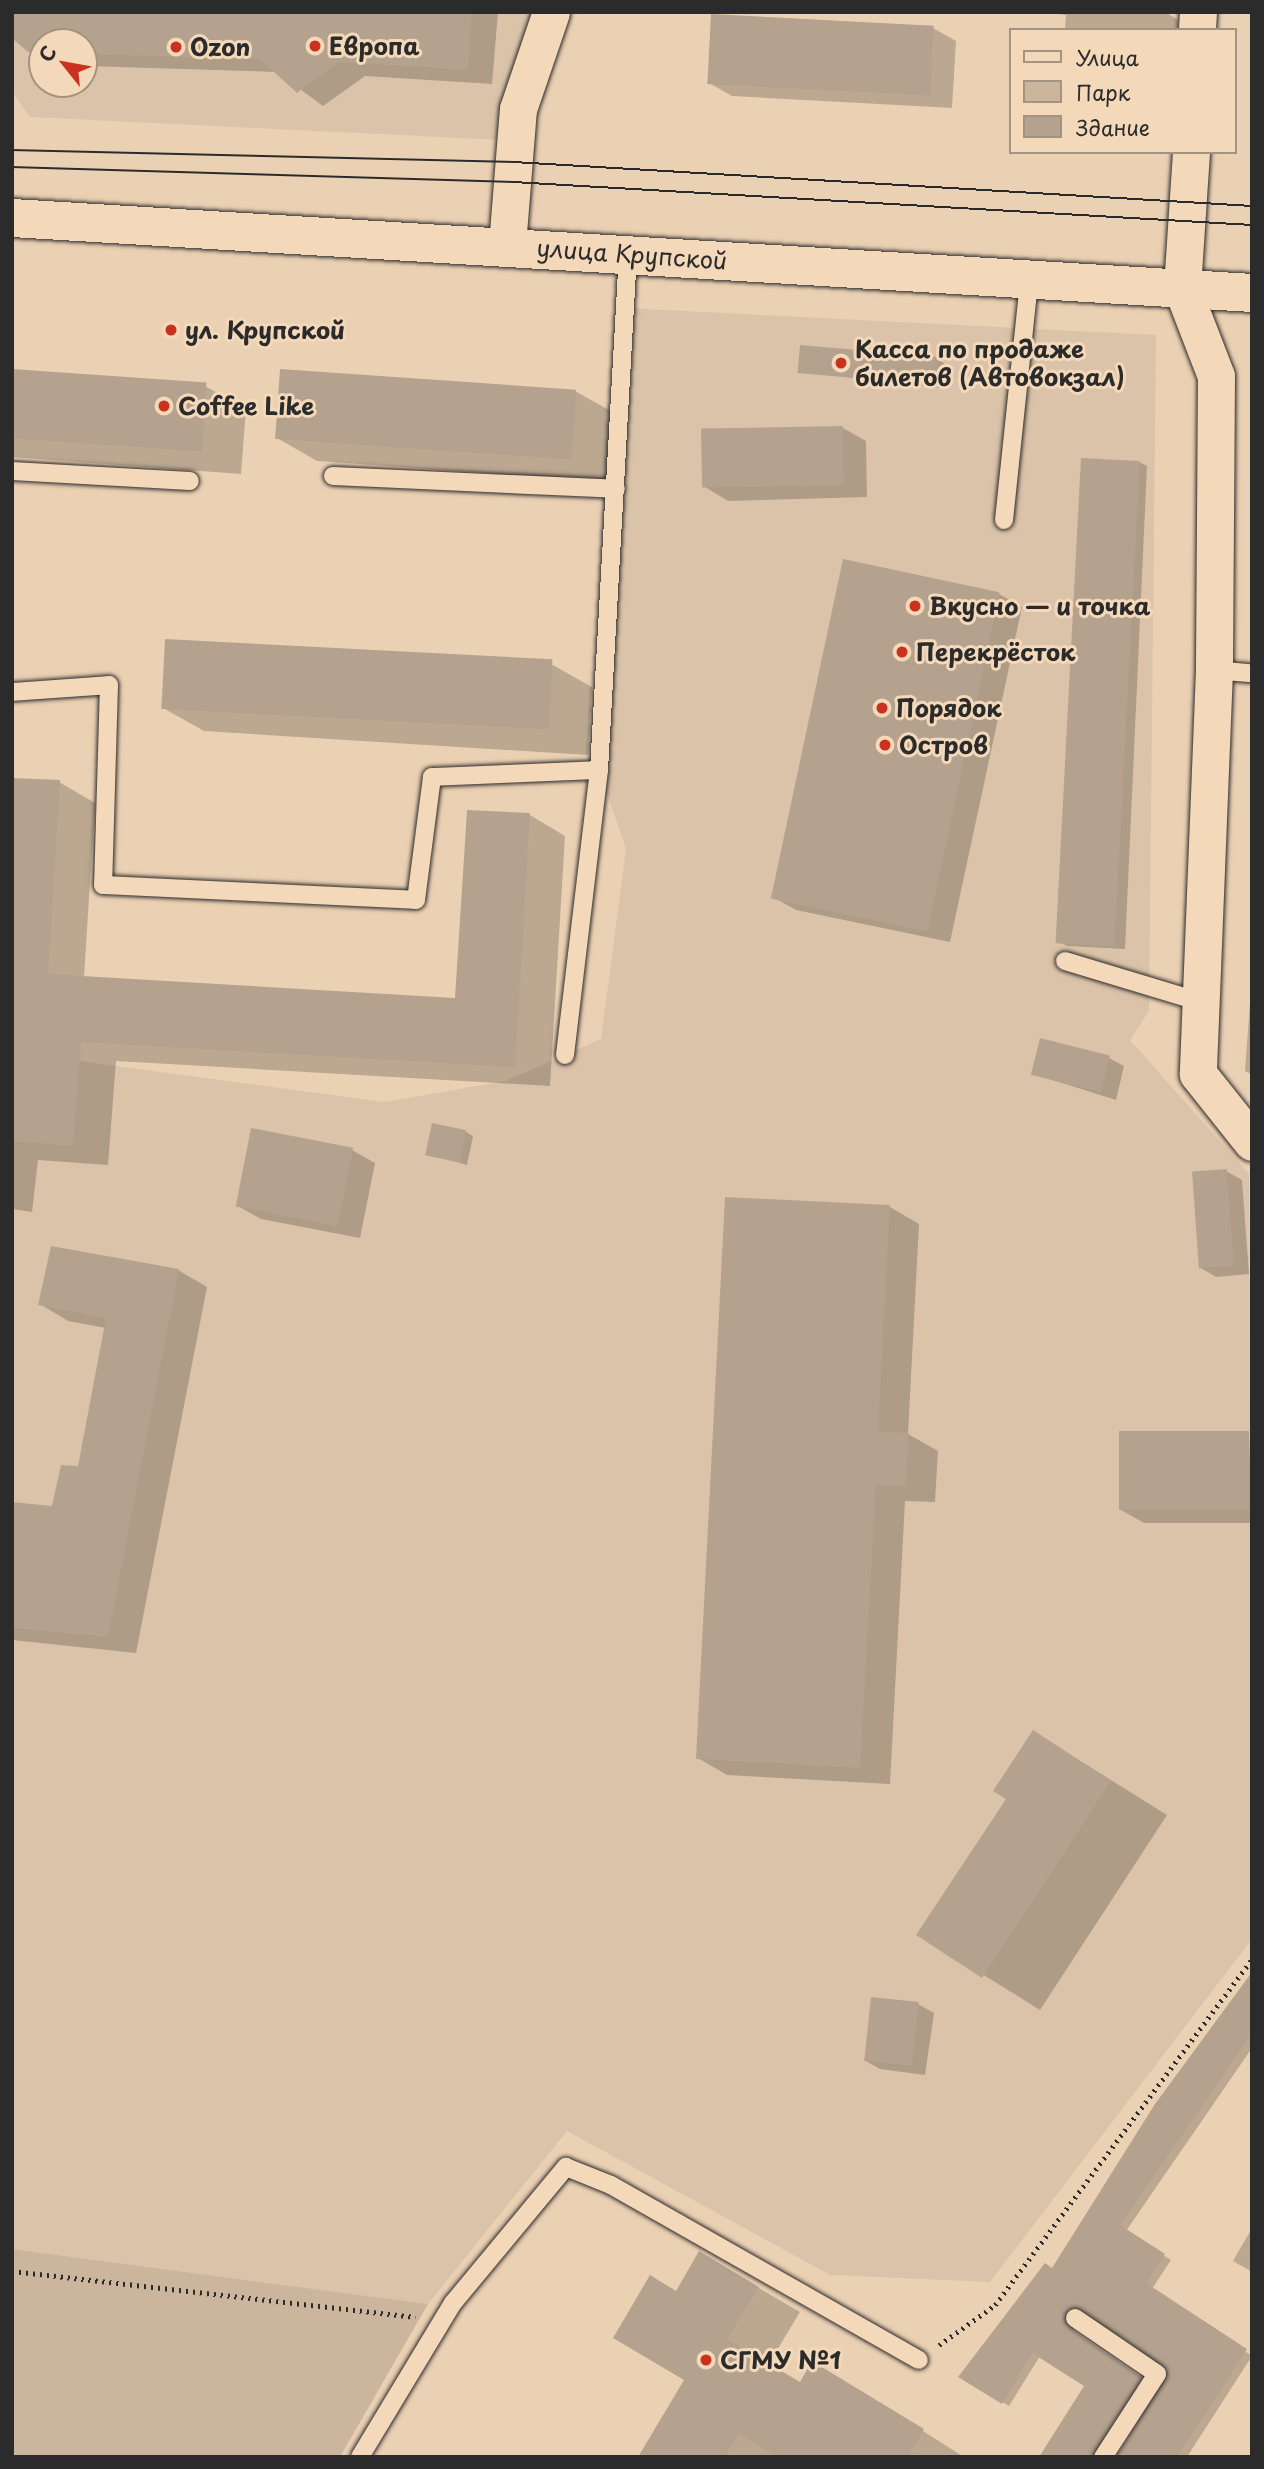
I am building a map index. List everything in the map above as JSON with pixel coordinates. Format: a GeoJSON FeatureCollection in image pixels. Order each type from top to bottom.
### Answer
{"type":"FeatureCollection","features":[{"type":"Feature","properties":{"kind":"main road","name":"улица Крупской"},"geometry":{"type":"LineString","coordinates":[[12,218],[507,245],[1029,281],[1252,293]]}},
{"type":"Feature","properties":{"kind":"street"},"geometry":{"type":"LineString","coordinates":[[507,245],[517,109],[551,12]]}},
{"type":"Feature","properties":{"kind":"street"},"geometry":{"type":"LineString","coordinates":[[1191,154],[1182,288],[1216,376],[1214,670],[1198,1074],[1252,1142]]}},
{"type":"Feature","properties":{"kind":"lane"},"geometry":{"type":"LineString","coordinates":[[565,1055],[599,770],[628,253]]}},
{"type":"Feature","properties":{"kind":"lane"},"geometry":{"type":"LineString","coordinates":[[1004,520],[1029,281]]}},
{"type":"Feature","properties":{"kind":"lane"},"geometry":{"type":"LineString","coordinates":[[12,471],[191,481]]}},
{"type":"Feature","properties":{"kind":"lane"},"geometry":{"type":"LineString","coordinates":[[333,476],[616,489]]}},
{"type":"Feature","properties":{"kind":"lane"},"geometry":{"type":"LineString","coordinates":[[1214,670],[1252,673]]}},
{"type":"Feature","properties":{"kind":"lane"},"geometry":{"type":"LineString","coordinates":[[12,692],[109,685],[103,885],[416,900],[432,777],[599,770]]}},
{"type":"Feature","properties":{"kind":"lane"},"geometry":{"type":"LineString","coordinates":[[1065,961],[1201,1002]]}},
{"type":"Feature","properties":{"kind":"lane"},"geometry":{"type":"LineString","coordinates":[[360,2457],[443,2320],[566,2167],[611,2185],[919,2360]]}},
{"type":"Feature","properties":{"kind":"lane"},"geometry":{"type":"LineString","coordinates":[[1075,2318],[1157,2374],[1103,2457]]}},
{"type":"Feature","properties":{"kind":"path"},"geometry":{"type":"LineString","coordinates":[[919,2360],[995,2305],[1252,1959]]}},
{"type":"Feature","properties":{"kind":"path"},"geometry":{"type":"LineString","coordinates":[[12,2271],[443,2320]]}},
{"type":"Feature","properties":{"kind":"shaded area"},"geometry":{"type":"Polygon","coordinates":[[[12,12],[540,12],[502,140],[30,117],[12,91],[12,12]]]}},
{"type":"Feature","properties":{"kind":"shaded area"},"geometry":{"type":"Polygon","coordinates":[[[625,308],[1156,335],[1149,1011],[1130,1040],[1249,1174],[1252,1939],[990,2282],[830,2275],[567,2131],[428,2304],[12,2249],[12,1052],[384,1102],[506,1081],[601,1039],[626,849],[599,770],[625,308]]]}},
{"type":"Feature","properties":{"kind":"green space"},"geometry":{"type":"Polygon","coordinates":[[[12,2249],[428,2304],[340,2457],[12,2457],[12,2249]]]}},
{"type":"Feature","properties":{"kind":"building","name":"Европа"},"geometry":{"type":"Polygon","coordinates":[[[12,12],[472,12],[468,70],[339,62],[297,93],[260,59],[98,54],[98,28],[28,28],[28,52],[12,38],[12,12]]]}},
{"type":"Feature","properties":{"kind":"building"},"geometry":{"type":"Polygon","coordinates":[[[711,14],[934,26],[930,96],[707,84],[711,14]]]}},
{"type":"Feature","properties":{"kind":"building"},"geometry":{"type":"Polygon","coordinates":[[[800,345],[937,357],[935,385],[798,373],[800,345]]]}},
{"type":"Feature","properties":{"kind":"building"},"geometry":{"type":"Polygon","coordinates":[[[12,369],[207,383],[202,451],[12,438],[12,369]]]}},
{"type":"Feature","properties":{"kind":"building"},"geometry":{"type":"Polygon","coordinates":[[[280,369],[576,390],[571,460],[275,439],[280,369]]]}},
{"type":"Feature","properties":{"kind":"building"},"geometry":{"type":"Polygon","coordinates":[[[843,426],[844,485],[702,487],[701,428],[843,426]]]}},
{"type":"Feature","properties":{"kind":"building"},"geometry":{"type":"Polygon","coordinates":[[[1081,458],[1140,461],[1114,946],[1056,943],[1081,458]]]}},
{"type":"Feature","properties":{"kind":"building","name":"Остров"},"geometry":{"type":"Polygon","coordinates":[[[843,559],[1000,592],[927,932],[771,898],[843,559]]]}},
{"type":"Feature","properties":{"kind":"building"},"geometry":{"type":"Polygon","coordinates":[[[165,639],[552,659],[549,729],[161,709],[165,639]]]}},
{"type":"Feature","properties":{"kind":"building"},"geometry":{"type":"Polygon","coordinates":[[[12,778],[60,780],[48,974],[455,998],[467,810],[530,813],[515,1067],[81,1042],[73,1146],[12,1141],[12,778]]]}},
{"type":"Feature","properties":{"kind":"building"},"geometry":{"type":"Polygon","coordinates":[[[1040,1038],[1110,1055],[1101,1092],[1031,1075],[1040,1038]]]}},
{"type":"Feature","properties":{"kind":"building"},"geometry":{"type":"Polygon","coordinates":[[[432,1123],[466,1130],[459,1163],[425,1155],[432,1123]]]}},
{"type":"Feature","properties":{"kind":"building"},"geometry":{"type":"Polygon","coordinates":[[[251,1128],[353,1148],[338,1226],[236,1207],[251,1128]]]}},
{"type":"Feature","properties":{"kind":"building"},"geometry":{"type":"Polygon","coordinates":[[[1227,1169],[1234,1266],[1199,1268],[1192,1171],[1227,1169]]]}},
{"type":"Feature","properties":{"kind":"building"},"geometry":{"type":"Polygon","coordinates":[[[725,1197],[890,1205],[878,1431],[909,1433],[906,1486],[876,1485],[860,1768],[696,1759],[725,1197]]]}},
{"type":"Feature","properties":{"kind":"building"},"geometry":{"type":"Polygon","coordinates":[[[51,1246],[179,1269],[108,1637],[12,1628],[12,1502],[52,1506],[61,1465],[78,1466],[106,1318],[38,1305],[51,1246]]]}},
{"type":"Feature","properties":{"kind":"building"},"geometry":{"type":"Polygon","coordinates":[[[1119,1431],[1249,1431],[1249,1510],[1119,1510],[1119,1431]]]}},
{"type":"Feature","properties":{"kind":"building"},"geometry":{"type":"Polygon","coordinates":[[[1033,1730],[1111,1781],[982,1978],[916,1935],[1006,1799],[993,1791],[1033,1730]]]}},
{"type":"Feature","properties":{"kind":"building"},"geometry":{"type":"Polygon","coordinates":[[[1252,1972],[1252,2033],[1120,2225],[1165,2254],[1146,2283],[1247,2349],[1177,2457],[1117,2457],[1167,2370],[1081,2309],[1069,2308],[1064,2316],[1068,2327],[1141,2377],[1092,2457],[1039,2457],[1084,2386],[1032,2353],[1002,2404],[958,2377],[1045,2263],[1052,2268],[1155,2104],[1252,1972]]]}},
{"type":"Feature","properties":{"kind":"building"},"geometry":{"type":"Polygon","coordinates":[[[871,1997],[919,2002],[912,2066],[864,2061],[871,1997]]]}},
{"type":"Feature","properties":{"kind":"building","name":"СГМУ №1"},"geometry":{"type":"Polygon","coordinates":[[[699,2251],[759,2287],[727,2339],[800,2382],[812,2361],[924,2429],[908,2457],[777,2457],[739,2433],[725,2457],[638,2457],[684,2380],[613,2338],[650,2275],[676,2291],[699,2251]]]}},
{"type":"Feature","properties":{"kind":"tram line"},"geometry":{"type":"LineString","coordinates":[[12,150],[514,162],[1252,206]]}},
{"type":"Feature","properties":{"kind":"tram line"},"geometry":{"type":"LineString","coordinates":[[12,167],[513,182],[1252,225]]}},
{"type":"Feature","properties":{"kind":"place","name":"Европа"},"geometry":{"type":"Point","coordinates":[315,46]}},
{"type":"Feature","properties":{"kind":"place","name":"Ozon"},"geometry":{"type":"Point","coordinates":[176,47]}},
{"type":"Feature","properties":{"kind":"place","name":"ул. Крупской"},"geometry":{"type":"Point","coordinates":[171,330]}},
{"type":"Feature","properties":{"kind":"place","name":"Касса по продаже билетов (Автовокзал)"},"geometry":{"type":"Point","coordinates":[841,363]}},
{"type":"Feature","properties":{"kind":"place","name":"Coffee Like"},"geometry":{"type":"Point","coordinates":[164,406]}},
{"type":"Feature","properties":{"kind":"place","name":"Вкусно — и точка"},"geometry":{"type":"Point","coordinates":[915,606]}},
{"type":"Feature","properties":{"kind":"place","name":"Перекрёсток"},"geometry":{"type":"Point","coordinates":[902,652]}},
{"type":"Feature","properties":{"kind":"place","name":"Порядок"},"geometry":{"type":"Point","coordinates":[882,708]}},
{"type":"Feature","properties":{"kind":"place","name":"Остров"},"geometry":{"type":"Point","coordinates":[885,745]}},
{"type":"Feature","properties":{"kind":"place","name":"СГМУ №1"},"geometry":{"type":"Point","coordinates":[706,2360]}}]}
